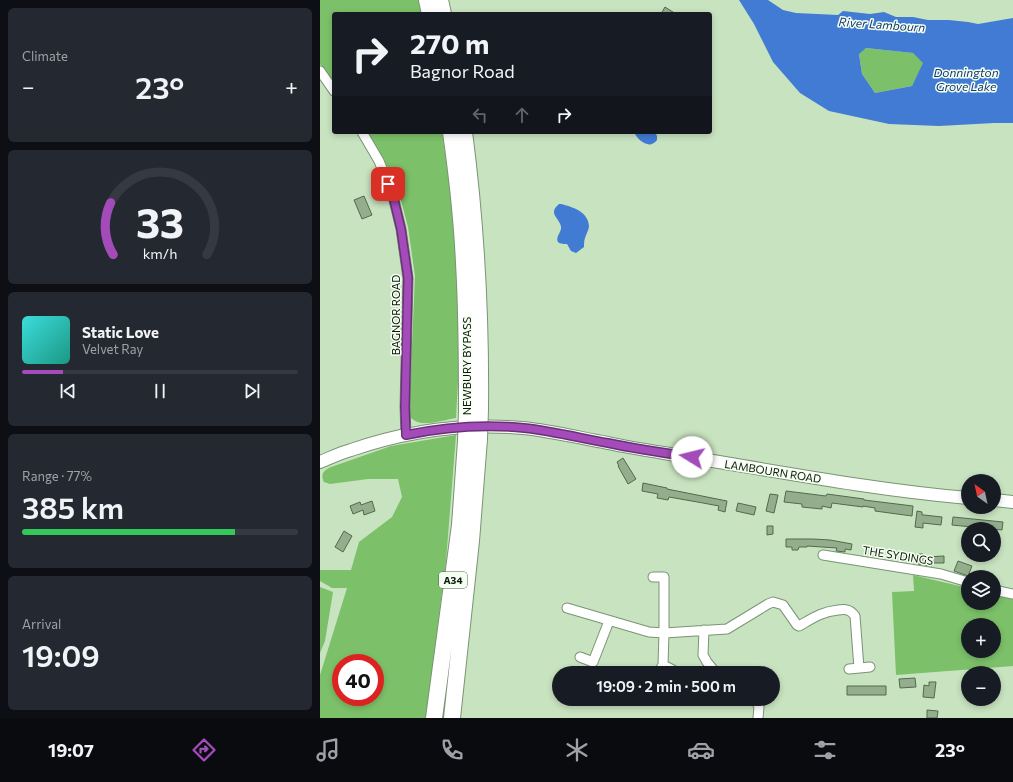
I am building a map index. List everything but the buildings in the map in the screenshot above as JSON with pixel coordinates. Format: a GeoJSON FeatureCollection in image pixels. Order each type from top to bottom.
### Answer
{"type":"FeatureCollection","features":[{"type":"Feature","properties":{"kind":"highway"},"geometry":{"type":"LineString","coordinates":[[427,0],[430,12]]}},
{"type":"Feature","properties":{"kind":"highway"},"geometry":{"type":"LineString","coordinates":[[440,0],[443,12]]}},
{"type":"Feature","properties":{"kind":"highway","name":"NEWBURY BYPASS"},"geometry":{"type":"LineString","coordinates":[[451,134],[464,261],[466,315],[473,410]]}},
{"type":"Feature","properties":{"kind":"highway","name":"NEWBURY BYPASS"},"geometry":{"type":"LineString","coordinates":[[452,718],[471,541],[473,410],[480,340],[475,231],[464,134]]}},
{"type":"Feature","properties":{"kind":"highway","name":"NEWBURY BYPASS"},"geometry":{"type":"LineString","coordinates":[[434,718],[472,440]]}},
{"type":"Feature","properties":{"kind":"highway"},"geometry":{"type":"LineString","coordinates":[[456,682],[458,718]]}},
{"type":"Feature","properties":{"kind":"street"},"geometry":{"type":"LineString","coordinates":[[320,71],[332,88]]}},
{"type":"Feature","properties":{"kind":"street","name":"BAGNOR ROAD"},"geometry":{"type":"LineString","coordinates":[[363,134],[379,161],[393,196],[401,229],[408,278],[405,400],[406,435]]}},
{"type":"Feature","properties":{"kind":"street","name":"LAMBOURN ROAD"},"geometry":{"type":"LineString","coordinates":[[320,462],[373,442],[406,435],[459,428],[497,426],[525,428],[568,435],[624,446],[889,490],[961,497]]}},
{"type":"Feature","properties":{"kind":"street"},"geometry":{"type":"LineString","coordinates":[[1001,501],[1013,502]]}},
{"type":"Feature","properties":{"kind":"street","name":"THE SYDINGS"},"geometry":{"type":"LineString","coordinates":[[823,555],[941,574],[961,580]]}},
{"type":"Feature","properties":{"kind":"street"},"geometry":{"type":"LineString","coordinates":[[653,577],[668,577],[663,665]]}},
{"type":"Feature","properties":{"kind":"street"},"geometry":{"type":"LineString","coordinates":[[1001,591],[1013,594]]}},
{"type":"Feature","properties":{"kind":"street"},"geometry":{"type":"LineString","coordinates":[[567,608],[649,632],[664,633],[727,629],[773,602],[783,605],[796,625],[799,626],[819,614],[828,611],[846,609],[852,611],[855,616],[859,668]]}},
{"type":"Feature","properties":{"kind":"street"},"geometry":{"type":"LineString","coordinates":[[580,657],[597,664],[609,621]]}},
{"type":"Feature","properties":{"kind":"street"},"geometry":{"type":"LineString","coordinates":[[704,630],[704,655],[710,666]]}},
{"type":"Feature","properties":{"kind":"street"},"geometry":{"type":"LineString","coordinates":[[849,669],[870,667]]}},
{"type":"Feature","properties":{"kind":"street"},"geometry":{"type":"LineString","coordinates":[[758,706],[758,718]]}},
{"type":"Feature","properties":{"kind":"green space"},"geometry":{"type":"Polygon","coordinates":[[[320,0],[419,0],[422,12],[332,12],[332,81],[320,64],[320,0]]]}},
{"type":"Feature","properties":{"kind":"green space"},"geometry":{"type":"Polygon","coordinates":[[[866,48],[913,53],[924,63],[912,86],[875,93],[862,74],[859,53],[866,48]]]}},
{"type":"Feature","properties":{"kind":"green space"},"geometry":{"type":"Polygon","coordinates":[[[368,134],[442,134],[457,254],[460,347],[456,418],[424,423],[413,420],[409,415],[415,276],[408,227],[399,193],[383,158],[368,134]]]}},
{"type":"Feature","properties":{"kind":"green space"},"geometry":{"type":"Polygon","coordinates":[[[456,435],[446,561],[426,718],[320,718],[320,675],[347,588],[332,588],[320,581],[320,570],[351,570],[359,542],[392,517],[402,497],[398,479],[368,479],[330,484],[324,482],[322,477],[326,469],[391,446],[456,435]]]}},
{"type":"Feature","properties":{"kind":"green space"},"geometry":{"type":"Polygon","coordinates":[[[913,575],[961,586],[961,610],[1001,610],[1001,595],[1013,598],[1013,666],[961,666],[961,670],[896,675],[892,592],[914,591],[913,575]]]}},
{"type":"Feature","properties":{"kind":"green space"},"geometry":{"type":"Polygon","coordinates":[[[320,587],[333,592],[325,641],[320,653],[320,587]]]}},
{"type":"Feature","properties":{"kind":"water","name":"Donnington Grove Lake"},"geometry":{"type":"Polygon","coordinates":[[[739,0],[768,0],[783,10],[796,13],[838,15],[843,11],[870,14],[884,12],[896,17],[949,20],[978,24],[1013,18],[1013,123],[939,126],[889,124],[829,111],[800,93],[773,62],[754,24],[739,0]],[[866,48],[859,54],[862,74],[875,93],[912,86],[923,63],[913,53],[866,48]]]}},
{"type":"Feature","properties":{"kind":"water"},"geometry":{"type":"Polygon","coordinates":[[[635,134],[656,134],[657,140],[654,143],[648,144],[641,141],[635,134]]]}},
{"type":"Feature","properties":{"kind":"water"},"geometry":{"type":"Polygon","coordinates":[[[559,204],[579,210],[588,221],[589,228],[584,247],[576,253],[571,251],[567,244],[560,243],[557,240],[561,227],[554,211],[559,204]]]}},
{"type":"Feature","properties":{"kind":"route"},"geometry":{"type":"LineString","coordinates":[[388,184],[393,196],[401,229],[408,278],[405,407],[406,435],[433,430],[459,428],[497,426],[525,428],[610,444],[692,457]]}},
{"type":"Feature","properties":{"kind":"water label","name":"River Lambourn"},"geometry":{"type":"Point","coordinates":[882,24]}}]}
